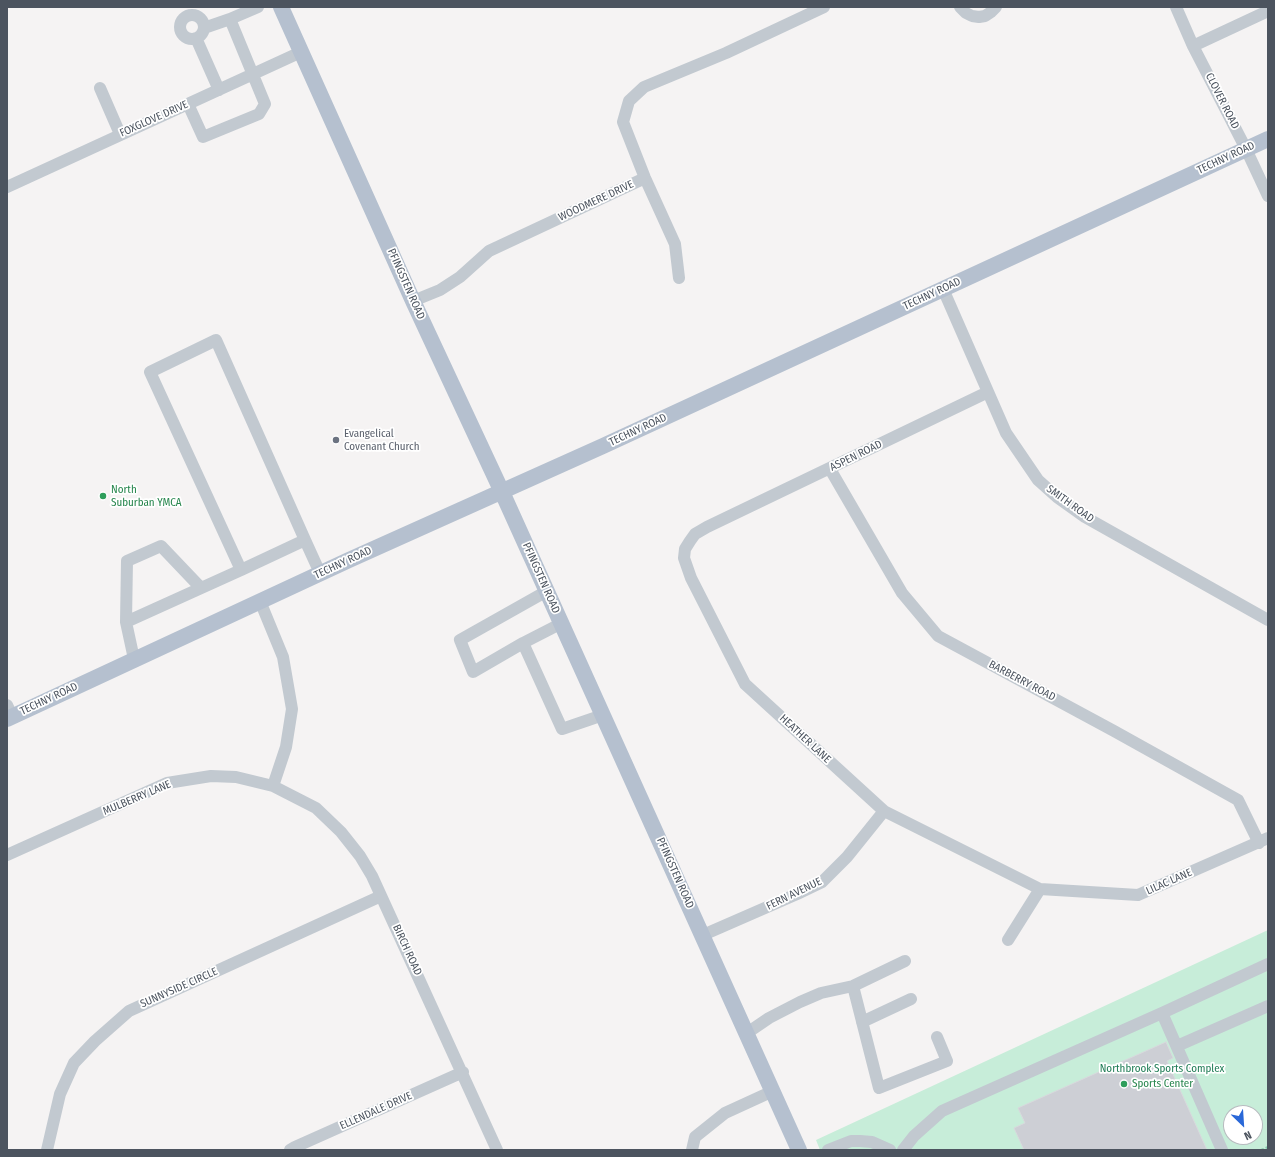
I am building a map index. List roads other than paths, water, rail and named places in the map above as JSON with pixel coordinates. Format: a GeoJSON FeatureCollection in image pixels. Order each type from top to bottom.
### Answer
{"type":"FeatureCollection","features":[{"type":"Feature","properties":{"kind":"main road","name":"PFINGSTEN ROAD"},"geometry":{"type":"LineString","coordinates":[[281,7],[413,301],[562,623],[799,1150]]}},
{"type":"Feature","properties":{"kind":"main road","name":"TECHNY ROAD"},"geometry":{"type":"LineString","coordinates":[[9,713],[134,659],[320,573],[502,492],[1268,139]]}},
{"type":"Feature","properties":{"kind":"street"},"geometry":{"type":"LineString","coordinates":[[204,28],[201,20],[191,16],[184,19],[180,26],[182,34],[188,39],[196,38],[201,34],[204,28],[230,20],[258,7]]}},
{"type":"Feature","properties":{"kind":"street","name":"WOODMERE DRIVE"},"geometry":{"type":"LineString","coordinates":[[413,301],[440,290],[460,277],[489,251],[645,178],[623,122],[629,102],[644,87],[726,53],[824,7]]}},
{"type":"Feature","properties":{"kind":"street"},"geometry":{"type":"LineString","coordinates":[[960,7],[966,13],[979,17],[985,16],[996,7]]}},
{"type":"Feature","properties":{"kind":"street","name":"CLOVER ROAD"},"geometry":{"type":"LineString","coordinates":[[1176,7],[1193,46],[1246,149],[1268,196]]}},
{"type":"Feature","properties":{"kind":"street"},"geometry":{"type":"LineString","coordinates":[[1193,46],[1268,11]]}},
{"type":"Feature","properties":{"kind":"street"},"geometry":{"type":"LineString","coordinates":[[188,104],[203,137],[259,114],[264,104],[230,20]]}},
{"type":"Feature","properties":{"kind":"street"},"geometry":{"type":"LineString","coordinates":[[196,38],[219,90]]}},
{"type":"Feature","properties":{"kind":"street","name":"FOXGLOVE DRIVE"},"geometry":{"type":"LineString","coordinates":[[7,187],[301,52]]}},
{"type":"Feature","properties":{"kind":"street"},"geometry":{"type":"LineString","coordinates":[[100,88],[120,134]]}},
{"type":"Feature","properties":{"kind":"street"},"geometry":{"type":"LineString","coordinates":[[645,178],[675,244],[678,278]]}},
{"type":"Feature","properties":{"kind":"street","name":"SMITH ROAD"},"geometry":{"type":"LineString","coordinates":[[942,289],[1006,433],[1038,480],[1056,497],[1085,517],[1268,620]]}},
{"type":"Feature","properties":{"kind":"street"},"geometry":{"type":"LineString","coordinates":[[241,570],[150,372],[216,340],[320,573]]}},
{"type":"Feature","properties":{"kind":"street","name":"ASPEN ROAD"},"geometry":{"type":"LineString","coordinates":[[724,520],[988,392]]}},
{"type":"Feature","properties":{"kind":"street","name":"BARBERRY ROAD"},"geometry":{"type":"LineString","coordinates":[[830,469],[902,593],[938,636],[1238,800],[1263,841]]}},
{"type":"Feature","properties":{"kind":"street","name":"HEATHER LANE"},"geometry":{"type":"LineString","coordinates":[[724,520],[695,534],[685,550],[684,558],[691,578],[746,684],[884,811],[1040,889]]}},
{"type":"Feature","properties":{"kind":"street"},"geometry":{"type":"LineString","coordinates":[[126,622],[305,540]]}},
{"type":"Feature","properties":{"kind":"street"},"geometry":{"type":"LineString","coordinates":[[134,659],[126,622],[127,561],[160,546],[201,588]]}},
{"type":"Feature","properties":{"kind":"street"},"geometry":{"type":"LineString","coordinates":[[547,591],[460,640],[473,672],[523,643],[562,623]]}},
{"type":"Feature","properties":{"kind":"street"},"geometry":{"type":"LineString","coordinates":[[260,601],[283,658],[292,709],[286,748],[272,786]]}},
{"type":"Feature","properties":{"kind":"street"},"geometry":{"type":"LineString","coordinates":[[523,643],[562,729],[603,715]]}},
{"type":"Feature","properties":{"kind":"street","name":"MULBERRY LANE"},"geometry":{"type":"LineString","coordinates":[[7,855],[167,783],[211,776],[236,777],[272,786]]}},
{"type":"Feature","properties":{"kind":"street","name":"BIRCH ROAD"},"geometry":{"type":"LineString","coordinates":[[272,786],[316,808],[341,832],[360,856],[372,876],[498,1150]]}},
{"type":"Feature","properties":{"kind":"street","name":"FERN AVENUE"},"geometry":{"type":"LineString","coordinates":[[703,935],[822,882],[847,857],[884,811]]}},
{"type":"Feature","properties":{"kind":"street","name":"LILAC LANE"},"geometry":{"type":"LineString","coordinates":[[1040,889],[1138,896],[1263,841]]}},
{"type":"Feature","properties":{"kind":"street"},"geometry":{"type":"LineString","coordinates":[[1008,940],[1040,889]]}},
{"type":"Feature","properties":{"kind":"street","name":"SUNNYSIDE CIRCLE"},"geometry":{"type":"LineString","coordinates":[[47,1150],[60,1094],[74,1062],[95,1040],[128,1011],[381,896]]}},
{"type":"Feature","properties":{"kind":"street"},"geometry":{"type":"LineString","coordinates":[[746,1033],[769,1018],[800,1002],[821,993],[853,986],[905,961]]}},
{"type":"Feature","properties":{"kind":"street"},"geometry":{"type":"LineString","coordinates":[[903,1150],[914,1136],[942,1111],[1268,964]]}},
{"type":"Feature","properties":{"kind":"street"},"geometry":{"type":"LineString","coordinates":[[853,986],[879,1088],[947,1061],[937,1036]]}},
{"type":"Feature","properties":{"kind":"street"},"geometry":{"type":"LineString","coordinates":[[862,1022],[911,999]]}},
{"type":"Feature","properties":{"kind":"street"},"geometry":{"type":"LineString","coordinates":[[1177,1046],[1268,1006]]}},
{"type":"Feature","properties":{"kind":"street"},"geometry":{"type":"LineString","coordinates":[[1162,1013],[1222,1150]]}},
{"type":"Feature","properties":{"kind":"street","name":"ELLENDALE DRIVE"},"geometry":{"type":"LineString","coordinates":[[290,1150],[463,1072]]}},
{"type":"Feature","properties":{"kind":"street"},"geometry":{"type":"LineString","coordinates":[[692,1150],[695,1137],[725,1113],[773,1091]]}},
{"type":"Feature","properties":{"kind":"street"},"geometry":{"type":"LineString","coordinates":[[828,1150],[851,1141],[860,1141],[872,1142],[890,1150]]}},
{"type":"Feature","properties":{"kind":"place","name":"Evangelical Covenant Church"},"geometry":{"type":"Point","coordinates":[336,440]}},
{"type":"Feature","properties":{"kind":"place","name":"North Suburban YMCA"},"geometry":{"type":"Point","coordinates":[103,496]}},
{"type":"Feature","properties":{"kind":"place","name":"Sports Center"},"geometry":{"type":"Point","coordinates":[1124,1084]}},
{"type":"Feature","properties":{"kind":"park label","name":"Northbrook Sports Complex"},"geometry":{"type":"Point","coordinates":[1162,1069]}}]}
